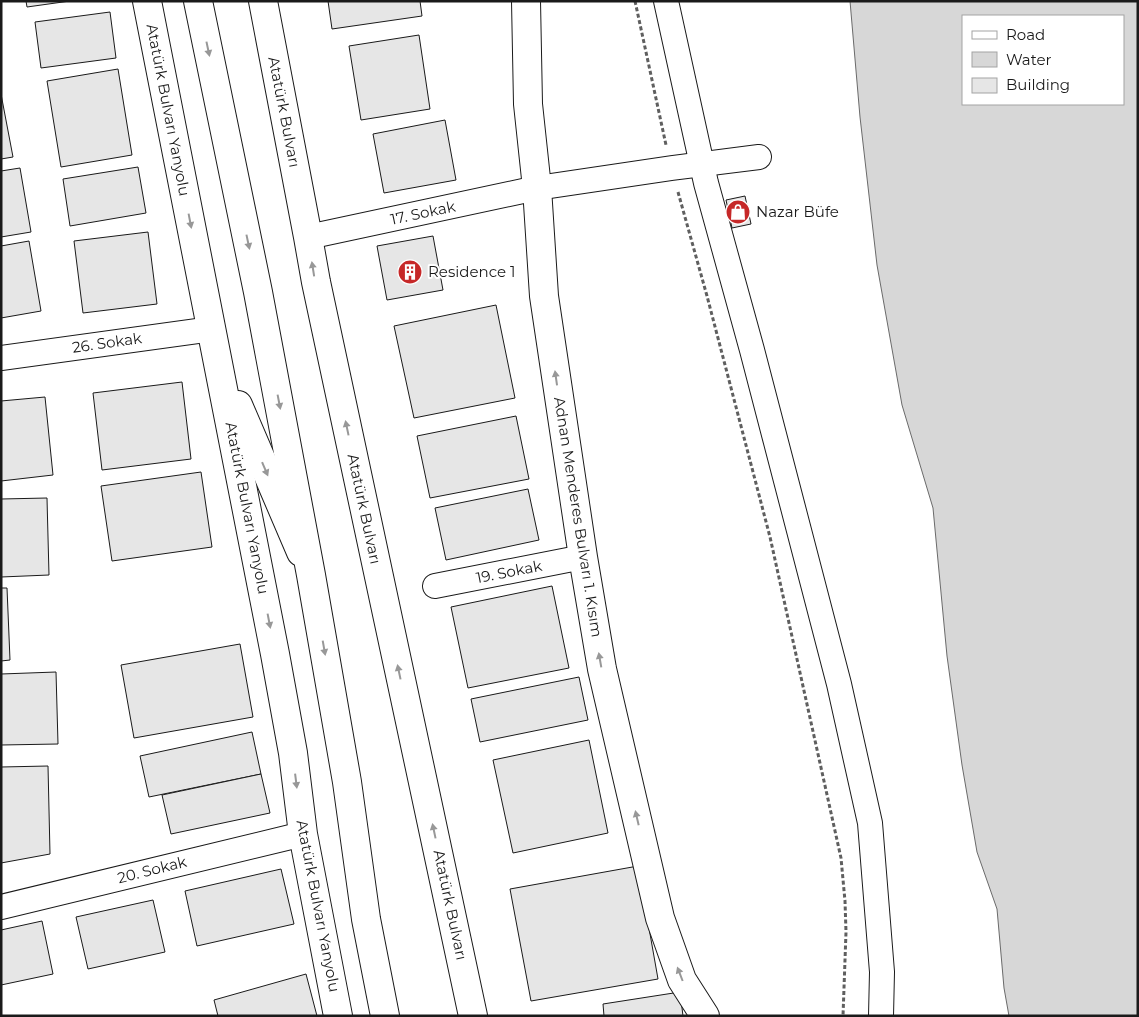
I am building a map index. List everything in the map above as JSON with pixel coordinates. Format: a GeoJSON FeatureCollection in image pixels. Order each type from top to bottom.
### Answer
{"type":"FeatureCollection","features":[{"type":"Feature","properties":{"kind":"main road","name":"Atatürk Bulvarı Yanyolu"},"geometry":{"type":"LineString","coordinates":[[147,1],[292,744],[303,834],[338,1016]]}},
{"type":"Feature","properties":{"kind":"main road"},"geometry":{"type":"LineString","coordinates":[[198,1],[258,292],[311,575],[347,782],[366,919],[385,1016]]}},
{"type":"Feature","properties":{"kind":"main road","name":"Atatürk Bulvarı"},"geometry":{"type":"LineString","coordinates":[[263,1],[318,292],[473,1016]]}},
{"type":"Feature","properties":{"kind":"main road","name":"Adnan Menderes Bulvarı 1. Kısım"},"geometry":{"type":"LineString","coordinates":[[526,1],[528,104],[537,188],[544,296],[582,557],[602,669],[660,918],[682,980],[706,1016]]}},
{"type":"Feature","properties":{"kind":"main road"},"geometry":{"type":"LineString","coordinates":[[218,360],[311,575]]}},
{"type":"Feature","properties":{"kind":"street"},"geometry":{"type":"LineString","coordinates":[[666,1],[702,165],[839,684],[870,823],[882,972],[881,1016]]}},
{"type":"Feature","properties":{"kind":"street","name":"17. Sokak"},"geometry":{"type":"LineString","coordinates":[[308,237],[537,188],[759,157]]}},
{"type":"Feature","properties":{"kind":"street","name":"26. Sokak"},"geometry":{"type":"LineString","coordinates":[[1,358],[212,329]]}},
{"type":"Feature","properties":{"kind":"street","name":"19. Sokak"},"geometry":{"type":"LineString","coordinates":[[435,586],[582,557]]}},
{"type":"Feature","properties":{"kind":"street","name":"20. Sokak"},"geometry":{"type":"LineString","coordinates":[[1,907],[303,834]]}},
{"type":"Feature","properties":{"kind":"path"},"geometry":{"type":"LineString","coordinates":[[635,1],[662,131],[708,296],[770,537],[841,858],[846,932],[843,1016]]}},
{"type":"Feature","properties":{"kind":"water"},"geometry":{"type":"Polygon","coordinates":[[[850,1],[1138,1],[1138,1016],[1009,1016],[1004,988],[997,909],[977,852],[962,765],[947,656],[933,508],[902,405],[877,265],[860,117],[850,1]]]}},
{"type":"Feature","properties":{"kind":"building"},"geometry":{"type":"Polygon","coordinates":[[[26,1],[70,1],[27,7],[26,1]]]}},
{"type":"Feature","properties":{"kind":"building"},"geometry":{"type":"Polygon","coordinates":[[[328,1],[420,1],[422,16],[332,29],[328,1]]]}},
{"type":"Feature","properties":{"kind":"building"},"geometry":{"type":"Polygon","coordinates":[[[110,12],[116,58],[41,68],[35,22],[110,12]]]}},
{"type":"Feature","properties":{"kind":"building"},"geometry":{"type":"Polygon","coordinates":[[[419,35],[430,109],[361,120],[349,46],[419,35]]]}},
{"type":"Feature","properties":{"kind":"building"},"geometry":{"type":"Polygon","coordinates":[[[118,69],[132,155],[61,167],[47,81],[118,69]]]}},
{"type":"Feature","properties":{"kind":"building"},"geometry":{"type":"Polygon","coordinates":[[[1,94],[13,157],[1,159],[1,94]]]}},
{"type":"Feature","properties":{"kind":"building"},"geometry":{"type":"Polygon","coordinates":[[[445,120],[456,180],[384,193],[373,134],[445,120]]]}},
{"type":"Feature","properties":{"kind":"building"},"geometry":{"type":"Polygon","coordinates":[[[138,167],[146,213],[70,226],[63,179],[138,167]]]}},
{"type":"Feature","properties":{"kind":"building"},"geometry":{"type":"Polygon","coordinates":[[[20,168],[31,232],[1,237],[1,171],[20,168]]]}},
{"type":"Feature","properties":{"kind":"building"},"geometry":{"type":"Polygon","coordinates":[[[745,196],[751,224],[732,228],[726,200],[745,196]]]}},
{"type":"Feature","properties":{"kind":"building"},"geometry":{"type":"Polygon","coordinates":[[[148,232],[157,304],[83,313],[74,241],[148,232]]]}},
{"type":"Feature","properties":{"kind":"building","name":"Residence 1"},"geometry":{"type":"Polygon","coordinates":[[[433,236],[443,290],[387,300],[377,246],[433,236]]]}},
{"type":"Feature","properties":{"kind":"building"},"geometry":{"type":"Polygon","coordinates":[[[29,241],[41,311],[1,318],[1,246],[29,241]]]}},
{"type":"Feature","properties":{"kind":"building"},"geometry":{"type":"Polygon","coordinates":[[[496,305],[515,398],[414,418],[394,326],[496,305]]]}},
{"type":"Feature","properties":{"kind":"building"},"geometry":{"type":"Polygon","coordinates":[[[182,382],[191,459],[102,470],[93,393],[182,382]]]}},
{"type":"Feature","properties":{"kind":"building"},"geometry":{"type":"Polygon","coordinates":[[[45,397],[53,475],[1,481],[1,401],[45,397]]]}},
{"type":"Feature","properties":{"kind":"building"},"geometry":{"type":"Polygon","coordinates":[[[516,416],[529,479],[430,498],[417,436],[516,416]]]}},
{"type":"Feature","properties":{"kind":"building"},"geometry":{"type":"Polygon","coordinates":[[[201,472],[212,547],[112,561],[101,486],[201,472]]]}},
{"type":"Feature","properties":{"kind":"building"},"geometry":{"type":"Polygon","coordinates":[[[528,489],[539,540],[446,560],[435,508],[528,489]]]}},
{"type":"Feature","properties":{"kind":"building"},"geometry":{"type":"Polygon","coordinates":[[[47,498],[49,575],[1,577],[1,499],[47,498]]]}},
{"type":"Feature","properties":{"kind":"building"},"geometry":{"type":"Polygon","coordinates":[[[552,586],[569,668],[468,688],[451,607],[552,586]]]}},
{"type":"Feature","properties":{"kind":"building"},"geometry":{"type":"Polygon","coordinates":[[[1,588],[7,588],[10,660],[1,661],[1,588]]]}},
{"type":"Feature","properties":{"kind":"building"},"geometry":{"type":"Polygon","coordinates":[[[240,644],[253,717],[134,738],[121,665],[240,644]]]}},
{"type":"Feature","properties":{"kind":"building"},"geometry":{"type":"Polygon","coordinates":[[[56,672],[58,744],[1,745],[1,674],[56,672]]]}},
{"type":"Feature","properties":{"kind":"building"},"geometry":{"type":"Polygon","coordinates":[[[579,677],[588,720],[480,742],[471,699],[579,677]]]}},
{"type":"Feature","properties":{"kind":"building"},"geometry":{"type":"Polygon","coordinates":[[[252,732],[261,774],[149,797],[140,756],[252,732]]]}},
{"type":"Feature","properties":{"kind":"building"},"geometry":{"type":"Polygon","coordinates":[[[589,740],[608,833],[513,853],[493,760],[589,740]]]}},
{"type":"Feature","properties":{"kind":"building"},"geometry":{"type":"Polygon","coordinates":[[[48,766],[50,854],[1,863],[1,767],[48,766]]]}},
{"type":"Feature","properties":{"kind":"building"},"geometry":{"type":"Polygon","coordinates":[[[261,774],[270,813],[171,834],[162,795],[261,774]]]}},
{"type":"Feature","properties":{"kind":"building"},"geometry":{"type":"Polygon","coordinates":[[[638,866],[658,979],[531,1001],[510,889],[638,866]]]}},
{"type":"Feature","properties":{"kind":"building"},"geometry":{"type":"Polygon","coordinates":[[[281,869],[294,924],[197,946],[185,891],[281,869]]]}},
{"type":"Feature","properties":{"kind":"building"},"geometry":{"type":"Polygon","coordinates":[[[153,900],[165,952],[88,969],[76,917],[153,900]]]}},
{"type":"Feature","properties":{"kind":"building"},"geometry":{"type":"Polygon","coordinates":[[[42,921],[53,974],[1,985],[1,930],[42,921]]]}},
{"type":"Feature","properties":{"kind":"building"},"geometry":{"type":"Polygon","coordinates":[[[306,974],[317,1016],[218,1016],[214,1000],[306,974]]]}},
{"type":"Feature","properties":{"kind":"building"},"geometry":{"type":"Polygon","coordinates":[[[680,992],[683,1016],[604,1016],[603,1004],[680,992]]]}},
{"type":"Feature","properties":{"kind":"place","name":"Nazar Büfe"},"geometry":{"type":"Point","coordinates":[738,212]}},
{"type":"Feature","properties":{"kind":"place","name":"Residence 1"},"geometry":{"type":"Point","coordinates":[410,272]}}]}
